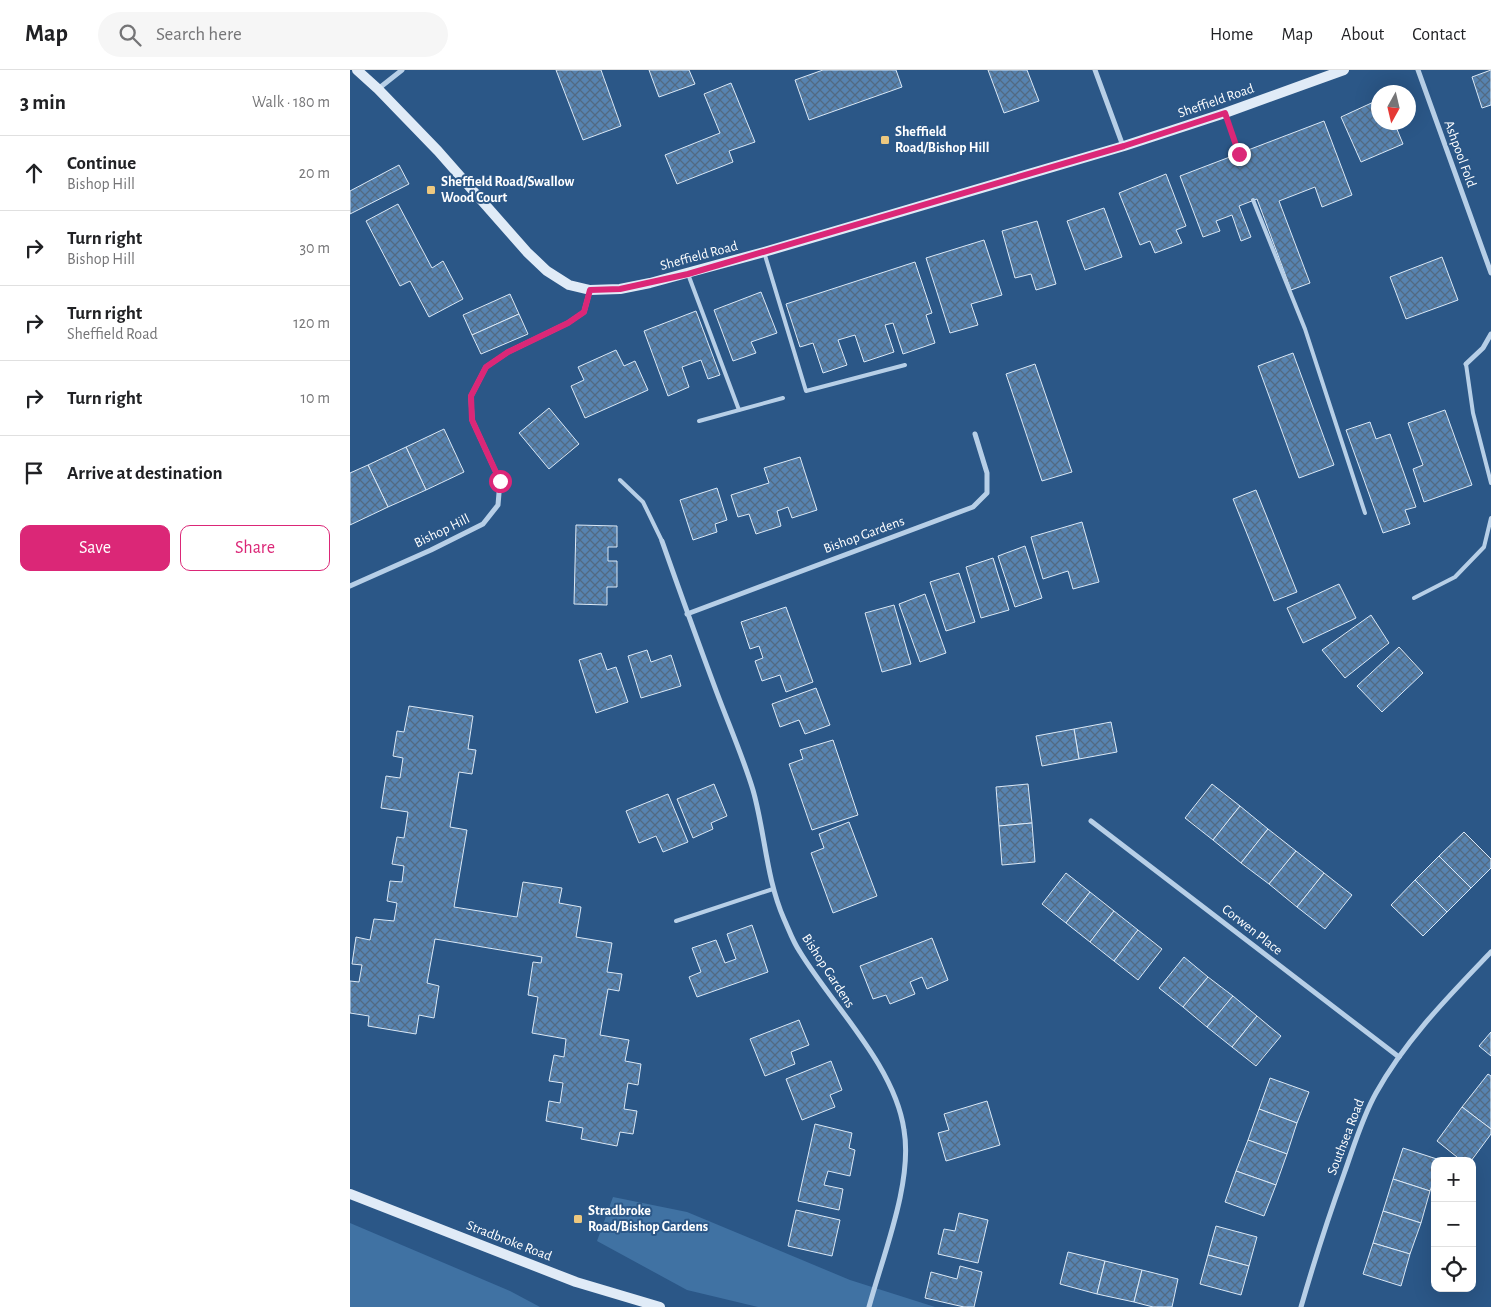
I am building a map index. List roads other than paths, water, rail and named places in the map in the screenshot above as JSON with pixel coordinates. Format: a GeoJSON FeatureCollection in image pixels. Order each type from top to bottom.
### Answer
{"type":"FeatureCollection","features":[{"type":"Feature","properties":{"kind":"main road","name":"Sheffield Road"},"geometry":{"type":"LineString","coordinates":[[357,70],[438,151],[546,271],[569,284],[590,290],[620,289],[688,274],[764,252],[1124,146],[1225,113],[1344,70]]}},
{"type":"Feature","properties":{"kind":"main road","name":"Stradbroke Road"},"geometry":{"type":"LineString","coordinates":[[350,1194],[576,1282],[660,1307]]}},
{"type":"Feature","properties":{"kind":"street"},"geometry":{"type":"LineString","coordinates":[[378,89],[402,70]]}},
{"type":"Feature","properties":{"kind":"street"},"geometry":{"type":"LineString","coordinates":[[1095,70],[1124,146]]}},
{"type":"Feature","properties":{"kind":"street","name":"Ashpool Fold"},"geometry":{"type":"LineString","coordinates":[[1418,70],[1491,273]]}},
{"type":"Feature","properties":{"kind":"street","name":"Bishop Hill"},"geometry":{"type":"LineString","coordinates":[[350,586],[431,550],[483,524],[498,505],[500,481],[472,420],[471,396],[486,367],[508,352],[568,323],[584,312],[590,290]]}},
{"type":"Feature","properties":{"kind":"street"},"geometry":{"type":"LineString","coordinates":[[1466,364],[1483,348],[1491,334]]}},
{"type":"Feature","properties":{"kind":"street","name":"Bishop Gardens"},"geometry":{"type":"LineString","coordinates":[[687,614],[973,507],[987,493],[987,473],[975,434]]}},
{"type":"Feature","properties":{"kind":"street","name":"Bishop Gardens"},"geometry":{"type":"LineString","coordinates":[[662,541],[753,791],[774,889],[783,916],[799,952],[874,1058],[898,1106],[904,1129],[906,1159],[900,1196],[869,1307]]}},
{"type":"Feature","properties":{"kind":"street","name":"Corwen Place"},"geometry":{"type":"LineString","coordinates":[[1091,821],[1399,1057]]}},
{"type":"Feature","properties":{"kind":"street","name":"Southsea Road"},"geometry":{"type":"LineString","coordinates":[[1301,1307],[1318,1246],[1359,1130],[1376,1093],[1399,1057],[1440,1004],[1491,952]]}},
{"type":"Feature","properties":{"kind":"lane"},"geometry":{"type":"LineString","coordinates":[[1225,113],[1239,154]]}},
{"type":"Feature","properties":{"kind":"lane"},"geometry":{"type":"LineString","coordinates":[[1253,200],[1305,329],[1365,513]]}},
{"type":"Feature","properties":{"kind":"lane"},"geometry":{"type":"LineString","coordinates":[[764,252],[806,391],[905,364]]}},
{"type":"Feature","properties":{"kind":"lane"},"geometry":{"type":"LineString","coordinates":[[688,274],[739,410]]}},
{"type":"Feature","properties":{"kind":"lane"},"geometry":{"type":"LineString","coordinates":[[1466,364],[1473,413],[1491,483]]}},
{"type":"Feature","properties":{"kind":"lane"},"geometry":{"type":"LineString","coordinates":[[699,421],[783,398]]}},
{"type":"Feature","properties":{"kind":"lane"},"geometry":{"type":"LineString","coordinates":[[620,480],[643,502],[662,541]]}},
{"type":"Feature","properties":{"kind":"lane"},"geometry":{"type":"LineString","coordinates":[[1414,598],[1455,577],[1484,548],[1491,518]]}},
{"type":"Feature","properties":{"kind":"lane"},"geometry":{"type":"LineString","coordinates":[[676,921],[774,889]]}},
{"type":"Feature","properties":{"kind":"place","name":"Sheffield Road/Bishop Hill"},"geometry":{"type":"Point","coordinates":[885,140]}},
{"type":"Feature","properties":{"kind":"place","name":"Sheffield Road/Swallow Wood Court"},"geometry":{"type":"Point","coordinates":[431,190]}},
{"type":"Feature","properties":{"kind":"place","name":"Stradbroke Road/Bishop Gardens"},"geometry":{"type":"Point","coordinates":[578,1219]}}]}
